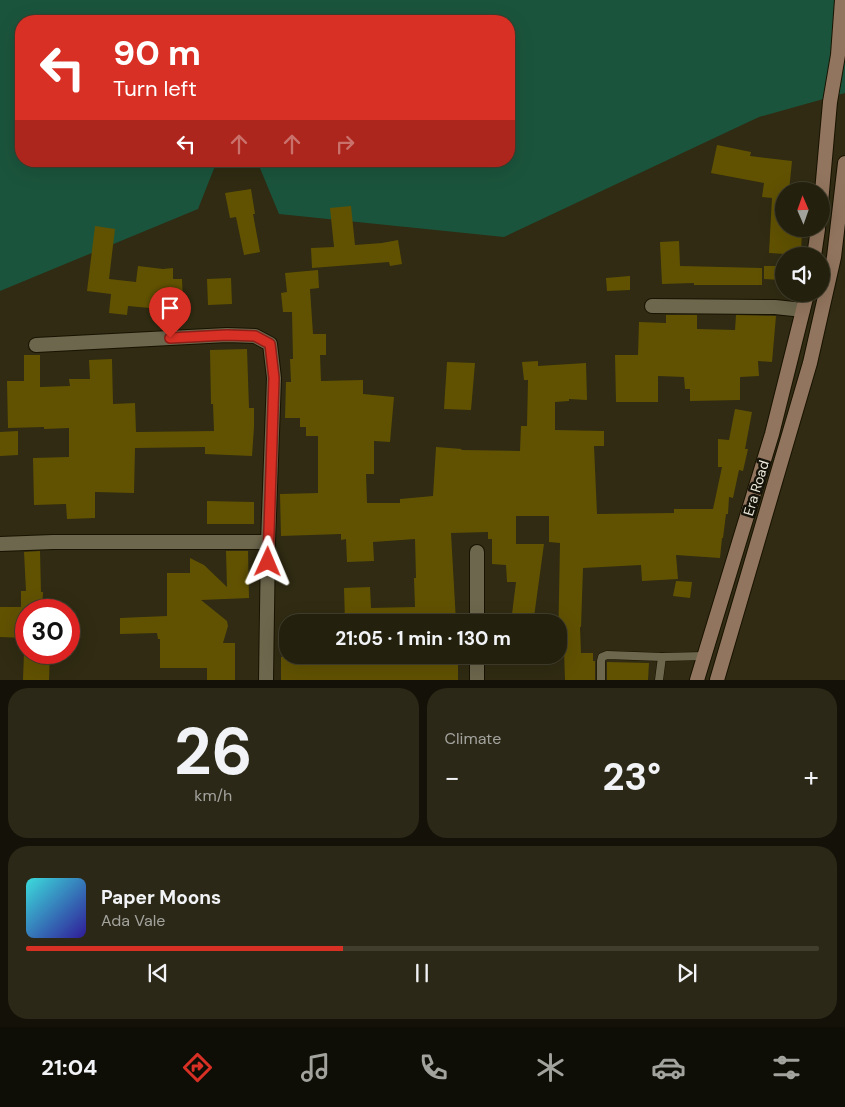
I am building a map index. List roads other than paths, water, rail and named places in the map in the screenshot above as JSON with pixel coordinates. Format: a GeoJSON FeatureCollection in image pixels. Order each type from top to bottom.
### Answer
{"type":"FeatureCollection","features":[{"type":"Feature","properties":{"kind":"main road"},"geometry":{"type":"LineString","coordinates":[[823,182],[830,102],[838,55],[842,5]]}},
{"type":"Feature","properties":{"kind":"main road"},"geometry":{"type":"LineString","coordinates":[[716,680],[810,363],[834,257],[845,164]]}},
{"type":"Feature","properties":{"kind":"main road","name":"Era Road"},"geometry":{"type":"LineString","coordinates":[[697,680],[772,434],[805,302]]}},
{"type":"Feature","properties":{"kind":"street"},"geometry":{"type":"LineString","coordinates":[[652,306],[775,307],[803,310]]}},
{"type":"Feature","properties":{"kind":"street"},"geometry":{"type":"LineString","coordinates":[[36,345],[227,335],[255,336],[270,344],[274,378],[268,542],[266,680]]}},
{"type":"Feature","properties":{"kind":"street"},"geometry":{"type":"LineString","coordinates":[[0,544],[53,542],[268,542]]}},
{"type":"Feature","properties":{"kind":"street"},"geometry":{"type":"LineString","coordinates":[[477,552],[477,614]]}},
{"type":"Feature","properties":{"kind":"street"},"geometry":{"type":"LineString","coordinates":[[477,664],[477,680]]}},
{"type":"Feature","properties":{"kind":"lane"},"geometry":{"type":"LineString","coordinates":[[601,680],[601,661],[602,657],[607,655],[704,656]]}},
{"type":"Feature","properties":{"kind":"lane"},"geometry":{"type":"LineString","coordinates":[[659,680],[662,657]]}}]}
